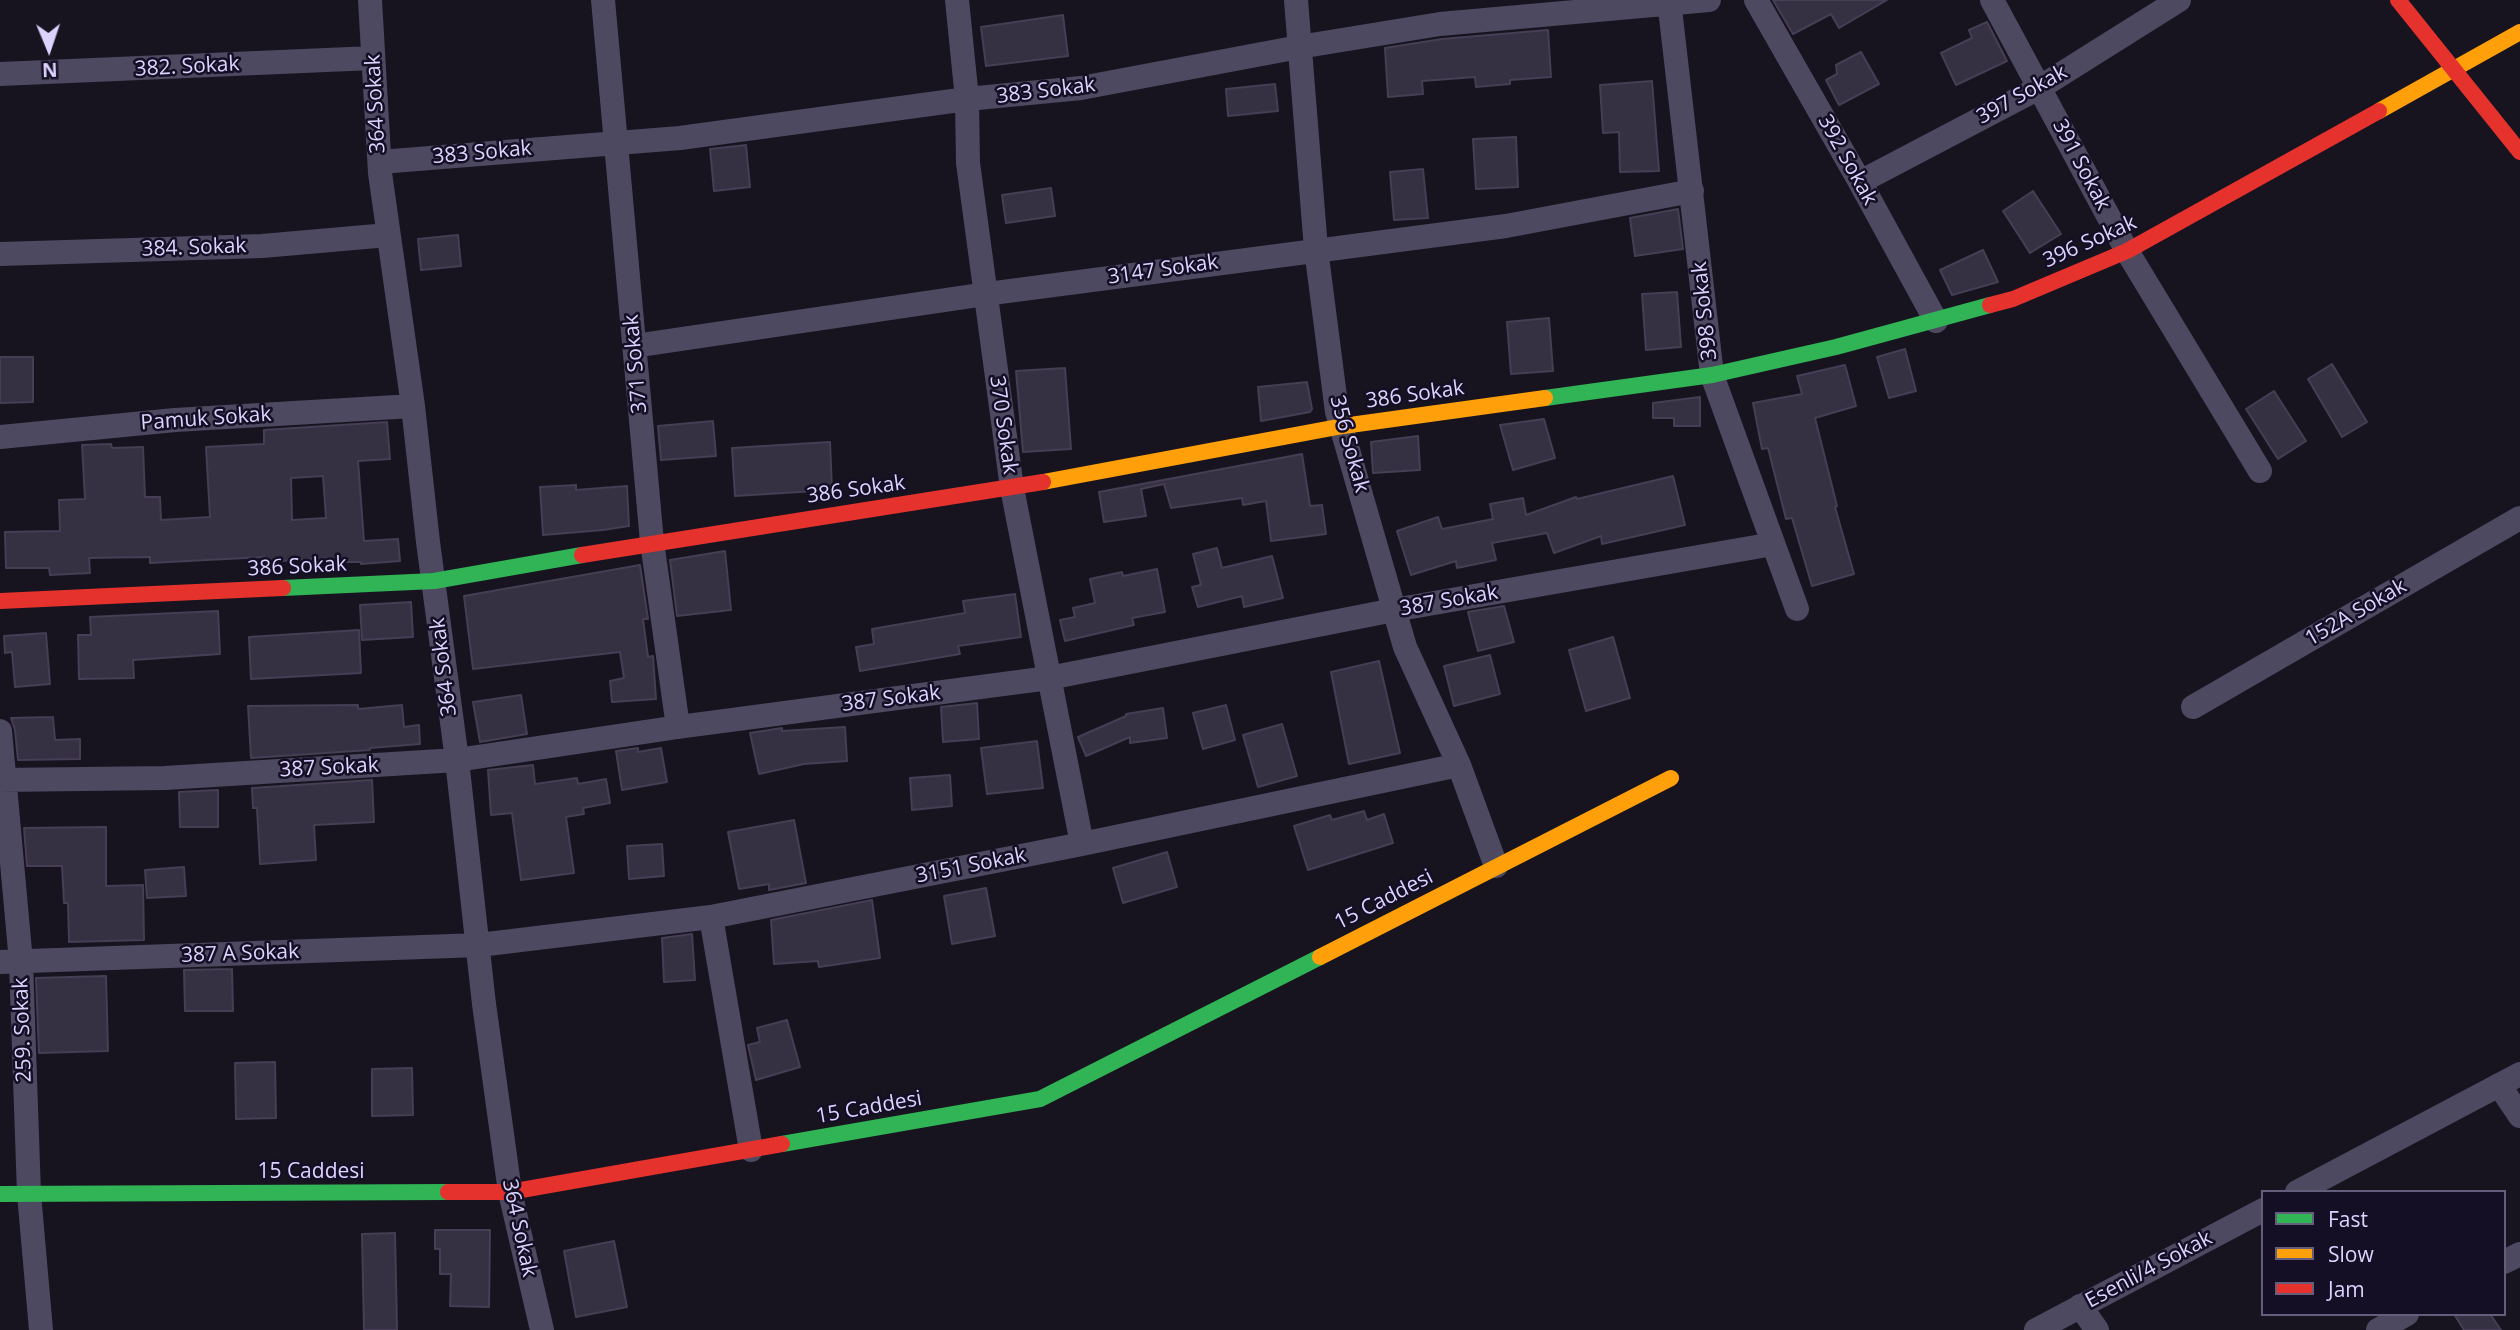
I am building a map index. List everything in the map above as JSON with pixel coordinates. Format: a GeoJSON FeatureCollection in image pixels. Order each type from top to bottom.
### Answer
{"type":"FeatureCollection","features":[{"type":"Feature","properties":{"kind":"street","name":"364 Sokak"},"geometry":{"type":"LineString","coordinates":[[370,0],[380,162],[388,235],[413,406],[484,1004],[510,1192],[542,1330]]}},
{"type":"Feature","properties":{"kind":"street","name":"371 Sokak"},"geometry":{"type":"LineString","coordinates":[[603,0],[652,542],[678,727]]}},
{"type":"Feature","properties":{"kind":"street","name":"370 Sokak"},"geometry":{"type":"LineString","coordinates":[[957,0],[967,99],[968,163],[1012,488],[1082,844]]}},
{"type":"Feature","properties":{"kind":"street","name":"356 Sokak"},"geometry":{"type":"LineString","coordinates":[[1296,0],[1316,249],[1337,412],[1405,647],[1459,765],[1496,866]]}},
{"type":"Feature","properties":{"kind":"street","name":"383 Sokak"},"geometry":{"type":"LineString","coordinates":[[380,162],[680,138],[967,99],[1081,88],[1299,47],[1440,24],[1709,0]]}},
{"type":"Feature","properties":{"kind":"street","name":"392 Sokak"},"geometry":{"type":"LineString","coordinates":[[1756,0],[1860,181],[1936,321]]}},
{"type":"Feature","properties":{"kind":"street","name":"391 Sokak"},"geometry":{"type":"LineString","coordinates":[[1992,0],[2127,251],[2260,471]]}},
{"type":"Feature","properties":{"kind":"street","name":"397 Sokak"},"geometry":{"type":"LineString","coordinates":[[1860,181],[2039,88],[2179,0]]}},
{"type":"Feature","properties":{"kind":"street"},"geometry":{"type":"LineString","coordinates":[[2398,0],[2520,152]]}},
{"type":"Feature","properties":{"kind":"street","name":"398 Sokak"},"geometry":{"type":"LineString","coordinates":[[1670,2],[1713,375],[1797,609]]}},
{"type":"Feature","properties":{"kind":"street","name":"396 Sokak"},"geometry":{"type":"LineString","coordinates":[[1713,375],[1836,347],[2013,299],[2127,251],[2520,33]]}},
{"type":"Feature","properties":{"kind":"street","name":"382. Sokak"},"geometry":{"type":"LineString","coordinates":[[0,74],[373,58]]}},
{"type":"Feature","properties":{"kind":"street","name":"3147 Sokak"},"geometry":{"type":"LineString","coordinates":[[634,346],[986,294],[1506,226],[1692,191]]}},
{"type":"Feature","properties":{"kind":"street","name":"384. Sokak"},"geometry":{"type":"LineString","coordinates":[[0,254],[262,246],[388,235]]}},
{"type":"Feature","properties":{"kind":"street","name":"386 Sokak"},"geometry":{"type":"LineString","coordinates":[[0,601],[434,581],[652,542],[1012,488],[1343,426],[1713,375]]}},
{"type":"Feature","properties":{"kind":"street","name":"Pamuk Sokak"},"geometry":{"type":"LineString","coordinates":[[0,437],[175,421],[413,406]]}},
{"type":"Feature","properties":{"kind":"street","name":"152A Sokak"},"geometry":{"type":"LineString","coordinates":[[2193,707],[2520,518]]}},
{"type":"Feature","properties":{"kind":"street","name":"387 Sokak"},"geometry":{"type":"LineString","coordinates":[[1,779],[165,778],[457,760],[678,727],[1049,678],[1394,610],[1773,544]]}},
{"type":"Feature","properties":{"kind":"street","name":"259. Sokak"},"geometry":{"type":"LineString","coordinates":[[0,731],[10,962],[41,1330]]}},
{"type":"Feature","properties":{"kind":"street","name":"3151 Sokak"},"geometry":{"type":"LineString","coordinates":[[479,945],[711,917],[1082,844],[1459,765]]}},
{"type":"Feature","properties":{"kind":"street","name":"15 Caddesi"},"geometry":{"type":"LineString","coordinates":[[0,1194],[510,1192],[1040,1099],[1671,778]]}},
{"type":"Feature","properties":{"kind":"street"},"geometry":{"type":"LineString","coordinates":[[711,917],[751,1150]]}},
{"type":"Feature","properties":{"kind":"street","name":"387 A Sokak"},"geometry":{"type":"LineString","coordinates":[[10,962],[479,945]]}},
{"type":"Feature","properties":{"kind":"street"},"geometry":{"type":"LineString","coordinates":[[2301,1190],[2510,1080],[2520,1116]]}},
{"type":"Feature","properties":{"kind":"street","name":"Esenli/4 Sokak"},"geometry":{"type":"LineString","coordinates":[[2036,1330],[2261,1211]]}},
{"type":"Feature","properties":{"kind":"street"},"geometry":{"type":"LineString","coordinates":[[2081,1306],[2097,1330]]}},
{"type":"Feature","properties":{"kind":"street"},"geometry":{"type":"LineString","coordinates":[[2378,1330],[2403,1316]]}},
{"type":"Feature","properties":{"kind":"building"},"geometry":{"type":"Polygon","coordinates":[[[1773,0],[1887,0],[1839,28],[1831,14],[1793,34],[1773,0]]]}},
{"type":"Feature","properties":{"kind":"building"},"geometry":{"type":"Polygon","coordinates":[[[1063,15],[1068,56],[986,66],[981,27],[1063,15]]]}},
{"type":"Feature","properties":{"kind":"building"},"geometry":{"type":"Polygon","coordinates":[[[1987,22],[2007,61],[1956,85],[1941,53],[1972,38],[1969,30],[1987,22]]]}},
{"type":"Feature","properties":{"kind":"building"},"geometry":{"type":"Polygon","coordinates":[[[1548,30],[1551,77],[1510,80],[1510,84],[1476,87],[1475,77],[1422,81],[1423,94],[1388,97],[1385,48],[1442,39],[1548,30]]]}},
{"type":"Feature","properties":{"kind":"building"},"geometry":{"type":"Polygon","coordinates":[[[1861,52],[1879,84],[1839,105],[1826,80],[1837,74],[1836,65],[1861,52]]]}},
{"type":"Feature","properties":{"kind":"building"},"geometry":{"type":"Polygon","coordinates":[[[1652,81],[1659,171],[1620,172],[1619,132],[1603,133],[1600,85],[1652,81]]]}},
{"type":"Feature","properties":{"kind":"building"},"geometry":{"type":"Polygon","coordinates":[[[1275,84],[1278,111],[1228,116],[1226,89],[1275,84]]]}},
{"type":"Feature","properties":{"kind":"building"},"geometry":{"type":"Polygon","coordinates":[[[1516,137],[1518,187],[1476,189],[1473,139],[1516,137]]]}},
{"type":"Feature","properties":{"kind":"building"},"geometry":{"type":"Polygon","coordinates":[[[746,145],[750,187],[714,191],[710,149],[746,145]]]}},
{"type":"Feature","properties":{"kind":"building"},"geometry":{"type":"Polygon","coordinates":[[[1423,169],[1428,218],[1394,220],[1390,172],[1423,169]]]}},
{"type":"Feature","properties":{"kind":"building"},"geometry":{"type":"Polygon","coordinates":[[[1051,188],[1055,216],[1006,223],[1002,195],[1051,188]]]}},
{"type":"Feature","properties":{"kind":"building"},"geometry":{"type":"Polygon","coordinates":[[[2033,191],[2061,234],[2030,253],[2003,211],[2033,191]]]}},
{"type":"Feature","properties":{"kind":"building"},"geometry":{"type":"Polygon","coordinates":[[[1678,209],[1683,249],[1635,256],[1630,218],[1678,209]]]}},
{"type":"Feature","properties":{"kind":"building"},"geometry":{"type":"Polygon","coordinates":[[[458,235],[461,266],[421,270],[418,239],[458,235]]]}},
{"type":"Feature","properties":{"kind":"building"},"geometry":{"type":"Polygon","coordinates":[[[1983,250],[1998,282],[1952,295],[1940,270],[1983,250]]]}},
{"type":"Feature","properties":{"kind":"building"},"geometry":{"type":"Polygon","coordinates":[[[1677,292],[1681,347],[1646,350],[1642,294],[1677,292]]]}},
{"type":"Feature","properties":{"kind":"building"},"geometry":{"type":"Polygon","coordinates":[[[1549,318],[1553,371],[1511,374],[1507,322],[1549,318]]]}},
{"type":"Feature","properties":{"kind":"building"},"geometry":{"type":"Polygon","coordinates":[[[1905,349],[1916,391],[1889,398],[1877,357],[1905,349]]]}},
{"type":"Feature","properties":{"kind":"building"},"geometry":{"type":"Polygon","coordinates":[[[0,357],[33,357],[33,402],[0,403],[0,357]]]}},
{"type":"Feature","properties":{"kind":"building"},"geometry":{"type":"Polygon","coordinates":[[[2332,364],[2367,422],[2342,437],[2308,379],[2332,364]]]}},
{"type":"Feature","properties":{"kind":"building"},"geometry":{"type":"Polygon","coordinates":[[[1845,365],[1856,406],[1815,418],[1837,506],[1835,507],[1854,574],[1812,586],[1792,518],[1786,519],[1768,448],[1762,449],[1753,403],[1802,394],[1797,376],[1845,365]]]}},
{"type":"Feature","properties":{"kind":"building"},"geometry":{"type":"Polygon","coordinates":[[[1065,368],[1071,449],[1023,452],[1016,371],[1065,368]]]}},
{"type":"Feature","properties":{"kind":"building"},"geometry":{"type":"Polygon","coordinates":[[[1307,382],[1312,409],[1310,412],[1261,421],[1258,387],[1307,382]]]}},
{"type":"Feature","properties":{"kind":"building"},"geometry":{"type":"Polygon","coordinates":[[[2274,391],[2306,441],[2278,459],[2246,409],[2274,391]]]}},
{"type":"Feature","properties":{"kind":"building"},"geometry":{"type":"Polygon","coordinates":[[[1700,397],[1700,426],[1674,426],[1674,418],[1653,418],[1653,403],[1700,397]]]}},
{"type":"Feature","properties":{"kind":"building"},"geometry":{"type":"Polygon","coordinates":[[[1544,419],[1555,458],[1513,470],[1500,425],[1544,419]]]}},
{"type":"Feature","properties":{"kind":"building"},"geometry":{"type":"Polygon","coordinates":[[[713,421],[716,456],[661,460],[658,426],[713,421]]]}},
{"type":"Feature","properties":{"kind":"building"},"geometry":{"type":"Polygon","coordinates":[[[387,422],[390,459],[358,461],[364,541],[398,539],[400,561],[361,564],[330,562],[330,558],[264,562],[264,557],[150,563],[150,557],[89,558],[90,573],[50,575],[49,568],[6,568],[5,532],[60,531],[59,500],[85,499],[82,445],[143,447],[145,497],[160,497],[161,520],[210,517],[206,447],[264,444],[264,430],[387,422]],[[323,476],[291,478],[292,520],[326,518],[323,476]]]}},
{"type":"Feature","properties":{"kind":"building"},"geometry":{"type":"Polygon","coordinates":[[[1418,436],[1420,470],[1373,473],[1371,442],[1418,436]]]}},
{"type":"Feature","properties":{"kind":"building"},"geometry":{"type":"Polygon","coordinates":[[[830,442],[832,490],[735,496],[732,448],[830,442]]]}},
{"type":"Feature","properties":{"kind":"building"},"geometry":{"type":"Polygon","coordinates":[[[1302,454],[1310,506],[1322,505],[1326,534],[1271,541],[1266,501],[1243,505],[1242,498],[1171,508],[1164,484],[1141,489],[1146,516],[1104,522],[1099,492],[1302,454]]]}},
{"type":"Feature","properties":{"kind":"building"},"geometry":{"type":"Polygon","coordinates":[[[1673,476],[1685,525],[1602,544],[1601,536],[1554,553],[1547,533],[1492,543],[1496,560],[1457,568],[1456,561],[1411,575],[1397,531],[1438,517],[1442,529],[1493,519],[1490,504],[1523,498],[1526,515],[1576,497],[1577,499],[1673,476]]]}},
{"type":"Feature","properties":{"kind":"building"},"geometry":{"type":"Polygon","coordinates":[[[576,485],[576,490],[627,486],[629,526],[543,535],[540,487],[576,485]]]}},
{"type":"Feature","properties":{"kind":"building"},"geometry":{"type":"Polygon","coordinates":[[[1217,548],[1222,568],[1272,556],[1283,598],[1244,607],[1242,596],[1198,607],[1192,587],[1201,585],[1193,554],[1217,548]]]}},
{"type":"Feature","properties":{"kind":"building"},"geometry":{"type":"Polygon","coordinates":[[[725,551],[731,610],[677,616],[670,560],[725,551]]]}},
{"type":"Feature","properties":{"kind":"building"},"geometry":{"type":"Polygon","coordinates":[[[640,565],[648,619],[643,619],[648,657],[653,656],[656,699],[612,702],[610,681],[624,678],[620,652],[473,669],[464,596],[640,565]]]}},
{"type":"Feature","properties":{"kind":"building"},"geometry":{"type":"Polygon","coordinates":[[[1157,569],[1165,612],[1132,618],[1134,625],[1065,641],[1060,620],[1075,617],[1073,608],[1095,603],[1090,579],[1122,572],[1123,576],[1157,569]]]}},
{"type":"Feature","properties":{"kind":"building"},"geometry":{"type":"Polygon","coordinates":[[[1015,594],[1021,637],[958,646],[960,654],[860,671],[856,647],[874,644],[872,629],[965,613],[963,601],[1015,594]]]}},
{"type":"Feature","properties":{"kind":"building"},"geometry":{"type":"Polygon","coordinates":[[[411,602],[413,637],[362,640],[360,605],[411,602]]]}},
{"type":"Feature","properties":{"kind":"building"},"geometry":{"type":"Polygon","coordinates":[[[1504,606],[1514,642],[1478,651],[1468,612],[1504,606]]]}},
{"type":"Feature","properties":{"kind":"building"},"geometry":{"type":"Polygon","coordinates":[[[218,611],[220,654],[133,660],[134,678],[79,679],[78,635],[91,635],[90,617],[218,611]]]}},
{"type":"Feature","properties":{"kind":"building"},"geometry":{"type":"Polygon","coordinates":[[[359,630],[361,673],[251,679],[249,637],[359,630]]]}},
{"type":"Feature","properties":{"kind":"building"},"geometry":{"type":"Polygon","coordinates":[[[46,633],[50,684],[15,687],[12,652],[5,653],[4,636],[46,633]]]}},
{"type":"Feature","properties":{"kind":"building"},"geometry":{"type":"Polygon","coordinates":[[[1613,637],[1630,698],[1586,711],[1569,650],[1613,637]]]}},
{"type":"Feature","properties":{"kind":"building"},"geometry":{"type":"Polygon","coordinates":[[[1490,655],[1500,694],[1454,706],[1444,666],[1490,655]]]}},
{"type":"Feature","properties":{"kind":"building"},"geometry":{"type":"Polygon","coordinates":[[[1379,661],[1400,753],[1349,764],[1331,672],[1379,661]]]}},
{"type":"Feature","properties":{"kind":"building"},"geometry":{"type":"Polygon","coordinates":[[[521,695],[527,734],[480,742],[473,702],[521,695]]]}},
{"type":"Feature","properties":{"kind":"building"},"geometry":{"type":"Polygon","coordinates":[[[977,703],[979,739],[943,742],[941,707],[977,703]]]}},
{"type":"Feature","properties":{"kind":"building"},"geometry":{"type":"Polygon","coordinates":[[[358,705],[358,709],[402,705],[404,727],[419,725],[420,744],[251,758],[248,706],[358,705]]]}},
{"type":"Feature","properties":{"kind":"building"},"geometry":{"type":"Polygon","coordinates":[[[1226,705],[1235,740],[1203,749],[1193,713],[1226,705]]]}},
{"type":"Feature","properties":{"kind":"building"},"geometry":{"type":"Polygon","coordinates":[[[1163,708],[1167,738],[1130,743],[1130,737],[1086,756],[1078,737],[1126,714],[1163,708]]]}},
{"type":"Feature","properties":{"kind":"building"},"geometry":{"type":"Polygon","coordinates":[[[53,717],[55,740],[80,739],[80,759],[18,760],[11,718],[53,717]]]}},
{"type":"Feature","properties":{"kind":"building"},"geometry":{"type":"Polygon","coordinates":[[[1282,724],[1297,776],[1258,787],[1243,735],[1282,724]]]}},
{"type":"Feature","properties":{"kind":"building"},"geometry":{"type":"Polygon","coordinates":[[[845,727],[847,761],[804,764],[759,774],[750,733],[782,728],[782,731],[845,727]]]}},
{"type":"Feature","properties":{"kind":"building"},"geometry":{"type":"Polygon","coordinates":[[[1037,741],[1043,788],[987,794],[981,748],[1037,741]]]}},
{"type":"Feature","properties":{"kind":"building"},"geometry":{"type":"Polygon","coordinates":[[[638,748],[638,752],[661,748],[667,782],[622,790],[616,751],[638,748]]]}},
{"type":"Feature","properties":{"kind":"building"},"geometry":{"type":"Polygon","coordinates":[[[533,765],[535,784],[577,778],[578,784],[606,779],[610,803],[583,808],[584,814],[566,817],[574,873],[521,880],[512,813],[491,815],[488,770],[533,765]]]}},
{"type":"Feature","properties":{"kind":"building"},"geometry":{"type":"Polygon","coordinates":[[[950,775],[952,806],[912,810],[910,778],[950,775]]]}},
{"type":"Feature","properties":{"kind":"building"},"geometry":{"type":"Polygon","coordinates":[[[372,780],[374,822],[314,825],[316,860],[260,864],[257,808],[253,808],[252,788],[372,780]]]}},
{"type":"Feature","properties":{"kind":"building"},"geometry":{"type":"Polygon","coordinates":[[[218,790],[218,827],[180,827],[179,792],[218,790]]]}},
{"type":"Feature","properties":{"kind":"building"},"geometry":{"type":"Polygon","coordinates":[[[1364,811],[1367,820],[1384,814],[1393,843],[1308,870],[1294,826],[1330,815],[1332,820],[1364,811]]]}},
{"type":"Feature","properties":{"kind":"building"},"geometry":{"type":"Polygon","coordinates":[[[794,820],[806,883],[769,890],[769,884],[739,889],[728,832],[794,820]]]}},
{"type":"Feature","properties":{"kind":"building"},"geometry":{"type":"Polygon","coordinates":[[[106,827],[106,886],[143,885],[144,940],[69,942],[68,903],[64,903],[62,866],[27,866],[24,828],[106,827]]]}},
{"type":"Feature","properties":{"kind":"building"},"geometry":{"type":"Polygon","coordinates":[[[662,844],[664,876],[629,879],[627,846],[662,844]]]}},
{"type":"Feature","properties":{"kind":"building"},"geometry":{"type":"Polygon","coordinates":[[[1167,852],[1177,887],[1123,903],[1113,868],[1167,852]]]}},
{"type":"Feature","properties":{"kind":"building"},"geometry":{"type":"Polygon","coordinates":[[[184,867],[186,896],[147,898],[145,870],[184,867]]]}},
{"type":"Feature","properties":{"kind":"building"},"geometry":{"type":"Polygon","coordinates":[[[986,888],[995,936],[952,944],[944,896],[986,888]]]}},
{"type":"Feature","properties":{"kind":"building"},"geometry":{"type":"Polygon","coordinates":[[[872,900],[880,958],[819,967],[818,961],[774,964],[771,920],[872,900]]]}},
{"type":"Feature","properties":{"kind":"building"},"geometry":{"type":"Polygon","coordinates":[[[692,934],[695,980],[664,982],[662,938],[692,934]]]}},
{"type":"Feature","properties":{"kind":"building"},"geometry":{"type":"Polygon","coordinates":[[[232,969],[233,1011],[185,1011],[184,970],[232,969]]]}},
{"type":"Feature","properties":{"kind":"building"},"geometry":{"type":"Polygon","coordinates":[[[106,976],[108,1051],[39,1053],[36,978],[106,976]]]}},
{"type":"Feature","properties":{"kind":"building"},"geometry":{"type":"Polygon","coordinates":[[[787,1020],[800,1067],[756,1080],[748,1045],[760,1042],[757,1028],[787,1020]]]}},
{"type":"Feature","properties":{"kind":"building"},"geometry":{"type":"Polygon","coordinates":[[[275,1062],[276,1118],[236,1119],[235,1063],[275,1062]]]}},
{"type":"Feature","properties":{"kind":"building"},"geometry":{"type":"Polygon","coordinates":[[[412,1068],[413,1115],[372,1116],[372,1069],[412,1068]]]}},
{"type":"Feature","properties":{"kind":"building"},"geometry":{"type":"Polygon","coordinates":[[[435,1230],[490,1230],[489,1307],[450,1306],[451,1274],[440,1274],[440,1249],[435,1249],[435,1230]]]}},
{"type":"Feature","properties":{"kind":"building"},"geometry":{"type":"Polygon","coordinates":[[[395,1233],[397,1330],[364,1330],[362,1234],[395,1233]]]}},
{"type":"Feature","properties":{"kind":"building"},"geometry":{"type":"Polygon","coordinates":[[[614,1241],[627,1307],[576,1317],[564,1251],[614,1241]]]}},
{"type":"Feature","properties":{"kind":"building"},"geometry":{"type":"Polygon","coordinates":[[[2455,1316],[2491,1316],[2501,1330],[2464,1330],[2455,1316]]]}},
{"type":"Feature","properties":{"kind":"traffic: fast"},"geometry":{"type":"LineString","coordinates":[[1545,398],[1712,375],[1836,347],[1990,305]]}},
{"type":"Feature","properties":{"kind":"traffic: fast"},"geometry":{"type":"LineString","coordinates":[[283,588],[434,581],[582,555]]}},
{"type":"Feature","properties":{"kind":"traffic: fast"},"geometry":{"type":"LineString","coordinates":[[782,1144],[1040,1099],[1320,957]]}},
{"type":"Feature","properties":{"kind":"traffic: fast"},"geometry":{"type":"LineString","coordinates":[[0,1194],[448,1192]]}},
{"type":"Feature","properties":{"kind":"traffic: slow"},"geometry":{"type":"LineString","coordinates":[[2379,111],[2520,32]]}},
{"type":"Feature","properties":{"kind":"traffic: slow"},"geometry":{"type":"LineString","coordinates":[[1043,482],[1343,426],[1545,398]]}},
{"type":"Feature","properties":{"kind":"traffic: slow"},"geometry":{"type":"LineString","coordinates":[[1320,957],[1671,778]]}},
{"type":"Feature","properties":{"kind":"traffic: jam"},"geometry":{"type":"LineString","coordinates":[[2398,0],[2520,152]]}},
{"type":"Feature","properties":{"kind":"traffic: jam"},"geometry":{"type":"LineString","coordinates":[[1990,305],[2013,299],[2127,251],[2379,111]]}},
{"type":"Feature","properties":{"kind":"traffic: jam"},"geometry":{"type":"LineString","coordinates":[[582,555],[1043,482]]}},
{"type":"Feature","properties":{"kind":"traffic: jam"},"geometry":{"type":"LineString","coordinates":[[0,601],[283,588]]}},
{"type":"Feature","properties":{"kind":"traffic: jam"},"geometry":{"type":"LineString","coordinates":[[448,1192],[510,1192],[782,1144]]}}]}
